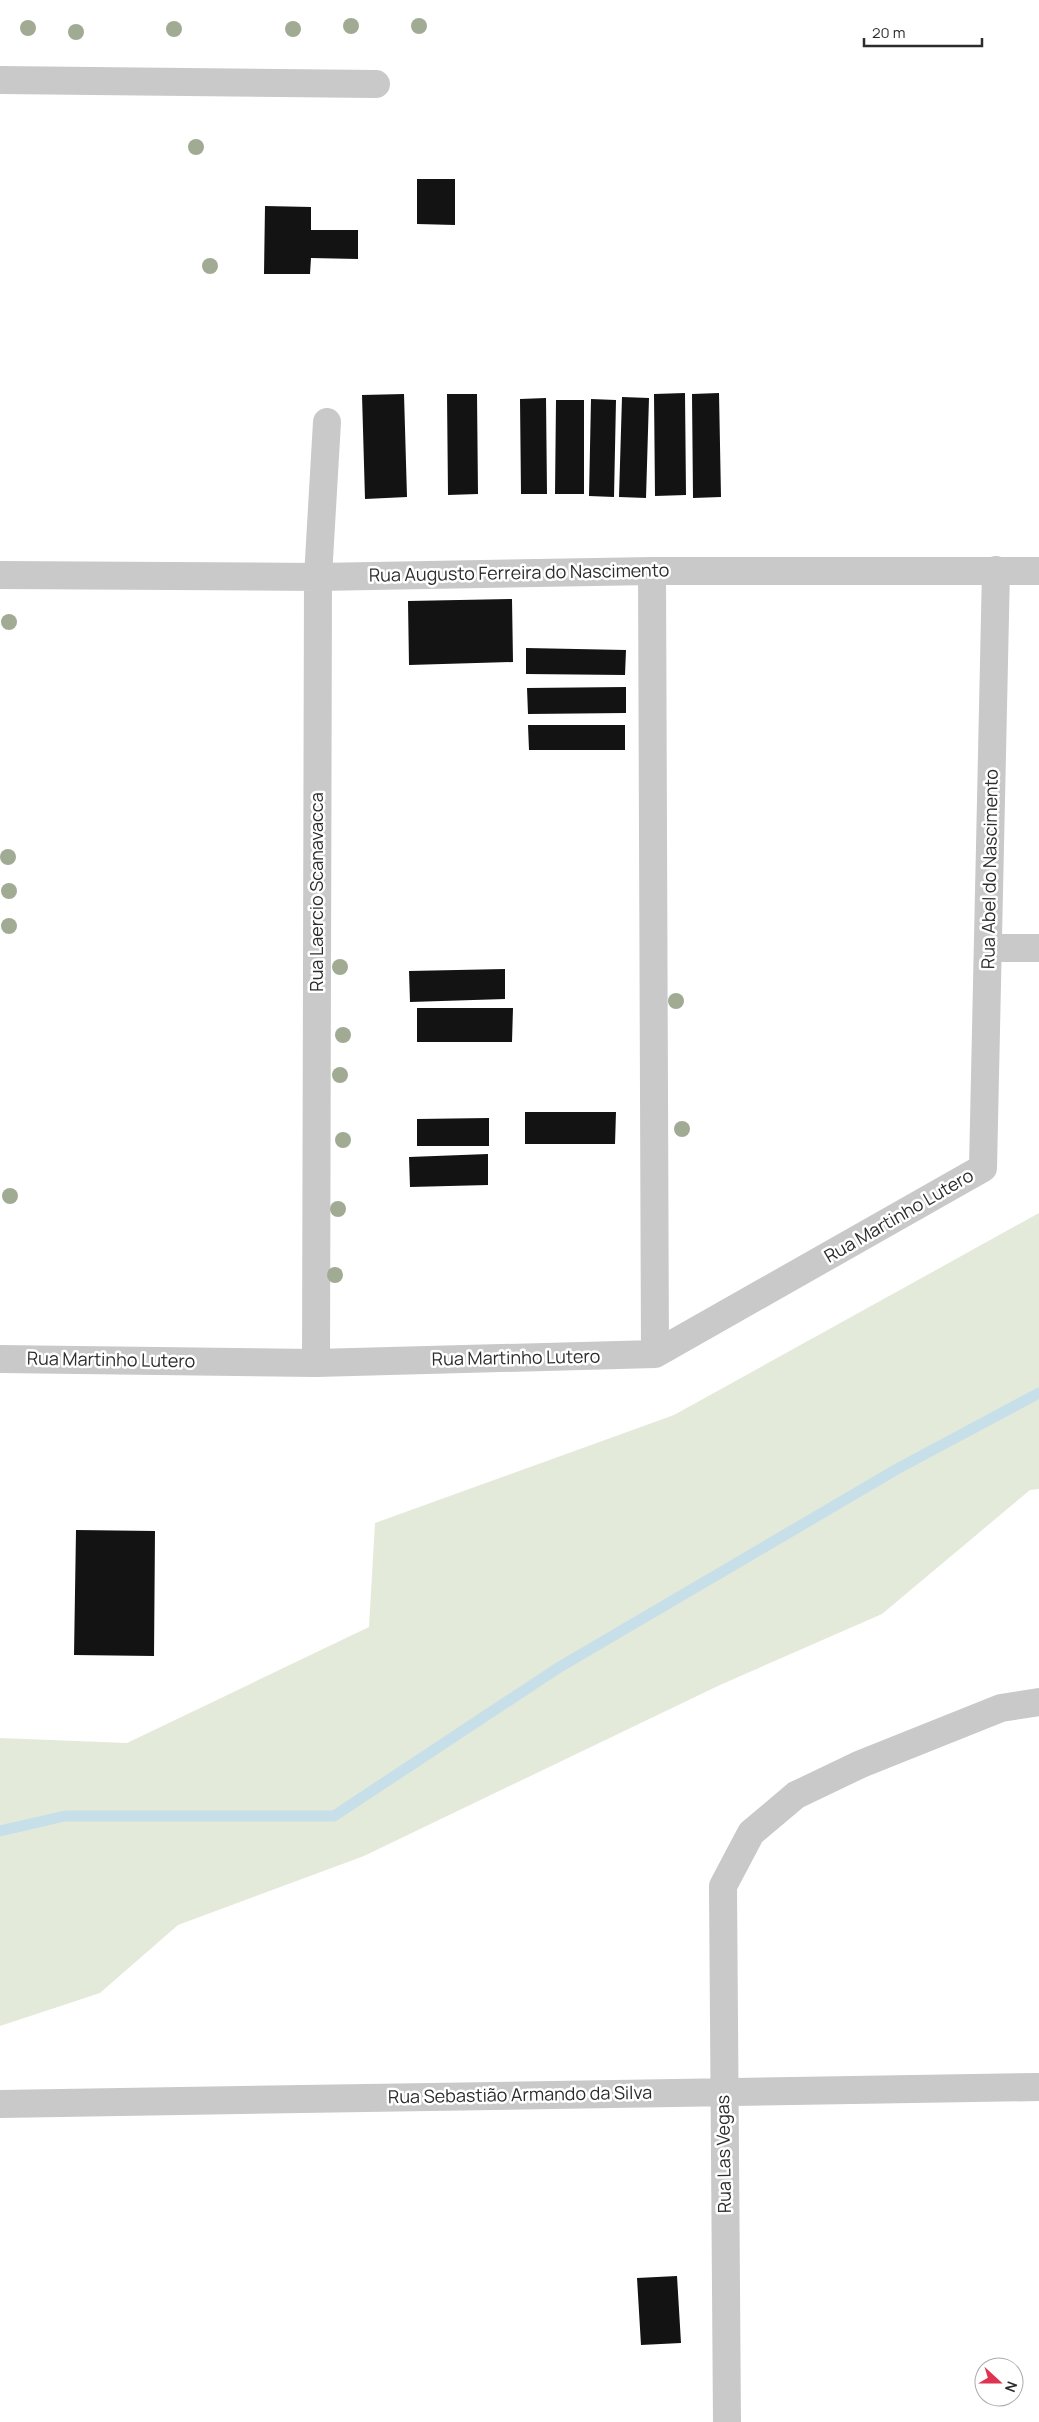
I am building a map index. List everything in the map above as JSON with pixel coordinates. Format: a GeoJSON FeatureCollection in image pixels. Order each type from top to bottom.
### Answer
{"type":"FeatureCollection","features":[{"type":"Feature","properties":{"kind":"street"},"geometry":{"type":"LineString","coordinates":[[0,80],[376,84]]}},
{"type":"Feature","properties":{"kind":"street","name":"Rua Laercio Scanavacca"},"geometry":{"type":"LineString","coordinates":[[316,1363],[318,577],[327,422]]}},
{"type":"Feature","properties":{"kind":"street","name":"Rua Abel do Nascimento"},"geometry":{"type":"LineString","coordinates":[[983,1168],[996,570]]}},
{"type":"Feature","properties":{"kind":"street","name":"Rua Augusto Ferreira do Nascimento"},"geometry":{"type":"LineString","coordinates":[[0,575],[318,577],[652,571],[1039,570]]}},
{"type":"Feature","properties":{"kind":"street"},"geometry":{"type":"LineString","coordinates":[[652,571],[655,1354]]}},
{"type":"Feature","properties":{"kind":"street"},"geometry":{"type":"LineString","coordinates":[[988,948],[1039,948]]}},
{"type":"Feature","properties":{"kind":"street","name":"Rua Martinho Lutero"},"geometry":{"type":"LineString","coordinates":[[0,1359],[316,1363],[655,1354],[983,1168]]}},
{"type":"Feature","properties":{"kind":"street","name":"Rua Las Vegas"},"geometry":{"type":"LineString","coordinates":[[727,2422],[723,2092],[723,1886],[751,1833],[796,1795],[861,1764],[1001,1708],[1039,1702]]}},
{"type":"Feature","properties":{"kind":"street","name":"Rua Sebastião Armando da Silva"},"geometry":{"type":"LineString","coordinates":[[0,2104],[1039,2087]]}},
{"type":"Feature","properties":{"kind":"green space"},"geometry":{"type":"Polygon","coordinates":[[[1039,1213],[1039,1489],[1030,1490],[882,1614],[720,1685],[364,1856],[178,1925],[100,1993],[0,2026],[0,1738],[127,1743],[369,1627],[375,1523],[674,1415],[1039,1213]]]}},
{"type":"Feature","properties":{"kind":"building"},"geometry":{"type":"Polygon","coordinates":[[[417,179],[455,179],[455,225],[417,224],[417,179]]]}},
{"type":"Feature","properties":{"kind":"building"},"geometry":{"type":"Polygon","coordinates":[[[265,206],[311,207],[311,230],[358,230],[358,259],[311,258],[310,274],[264,274],[265,206]]]}},
{"type":"Feature","properties":{"kind":"building"},"geometry":{"type":"Polygon","coordinates":[[[685,393],[686,495],[655,496],[654,394],[685,393]]]}},
{"type":"Feature","properties":{"kind":"building"},"geometry":{"type":"Polygon","coordinates":[[[719,393],[721,497],[693,498],[692,394],[719,393]]]}},
{"type":"Feature","properties":{"kind":"building"},"geometry":{"type":"Polygon","coordinates":[[[404,394],[407,497],[365,499],[362,395],[404,394]]]}},
{"type":"Feature","properties":{"kind":"building"},"geometry":{"type":"Polygon","coordinates":[[[447,394],[477,394],[478,494],[448,495],[447,394]]]}},
{"type":"Feature","properties":{"kind":"building"},"geometry":{"type":"Polygon","coordinates":[[[622,397],[649,398],[646,498],[619,497],[622,397]]]}},
{"type":"Feature","properties":{"kind":"building"},"geometry":{"type":"Polygon","coordinates":[[[546,398],[547,494],[521,494],[520,399],[546,398]]]}},
{"type":"Feature","properties":{"kind":"building"},"geometry":{"type":"Polygon","coordinates":[[[591,399],[616,400],[614,497],[589,496],[591,399]]]}},
{"type":"Feature","properties":{"kind":"building"},"geometry":{"type":"Polygon","coordinates":[[[556,400],[584,400],[584,494],[555,494],[556,400]]]}},
{"type":"Feature","properties":{"kind":"building"},"geometry":{"type":"Polygon","coordinates":[[[512,599],[513,662],[409,665],[408,601],[512,599]]]}},
{"type":"Feature","properties":{"kind":"building"},"geometry":{"type":"Polygon","coordinates":[[[526,648],[626,650],[625,675],[526,674],[526,648]]]}},
{"type":"Feature","properties":{"kind":"building"},"geometry":{"type":"Polygon","coordinates":[[[626,687],[626,713],[528,714],[527,688],[626,687]]]}},
{"type":"Feature","properties":{"kind":"building"},"geometry":{"type":"Polygon","coordinates":[[[528,725],[625,725],[625,750],[529,750],[528,725]]]}},
{"type":"Feature","properties":{"kind":"building"},"geometry":{"type":"Polygon","coordinates":[[[505,969],[505,999],[410,1002],[409,971],[505,969]]]}},
{"type":"Feature","properties":{"kind":"building"},"geometry":{"type":"Polygon","coordinates":[[[417,1008],[513,1008],[512,1042],[417,1042],[417,1008]]]}},
{"type":"Feature","properties":{"kind":"building"},"geometry":{"type":"Polygon","coordinates":[[[525,1112],[616,1112],[615,1144],[525,1144],[525,1112]]]}},
{"type":"Feature","properties":{"kind":"building"},"geometry":{"type":"Polygon","coordinates":[[[489,1118],[489,1146],[417,1146],[417,1119],[489,1118]]]}},
{"type":"Feature","properties":{"kind":"building"},"geometry":{"type":"Polygon","coordinates":[[[488,1154],[488,1185],[410,1187],[409,1157],[488,1154]]]}},
{"type":"Feature","properties":{"kind":"building"},"geometry":{"type":"Polygon","coordinates":[[[76,1530],[155,1531],[154,1656],[74,1655],[76,1530]]]}},
{"type":"Feature","properties":{"kind":"building"},"geometry":{"type":"Polygon","coordinates":[[[677,2276],[681,2343],[641,2345],[637,2278],[677,2276]]]}},
{"type":"Feature","properties":{"kind":"waterway"},"geometry":{"type":"LineString","coordinates":[[0,1831],[65,1816],[334,1816],[558,1668],[897,1469],[1039,1393]]}}]}
